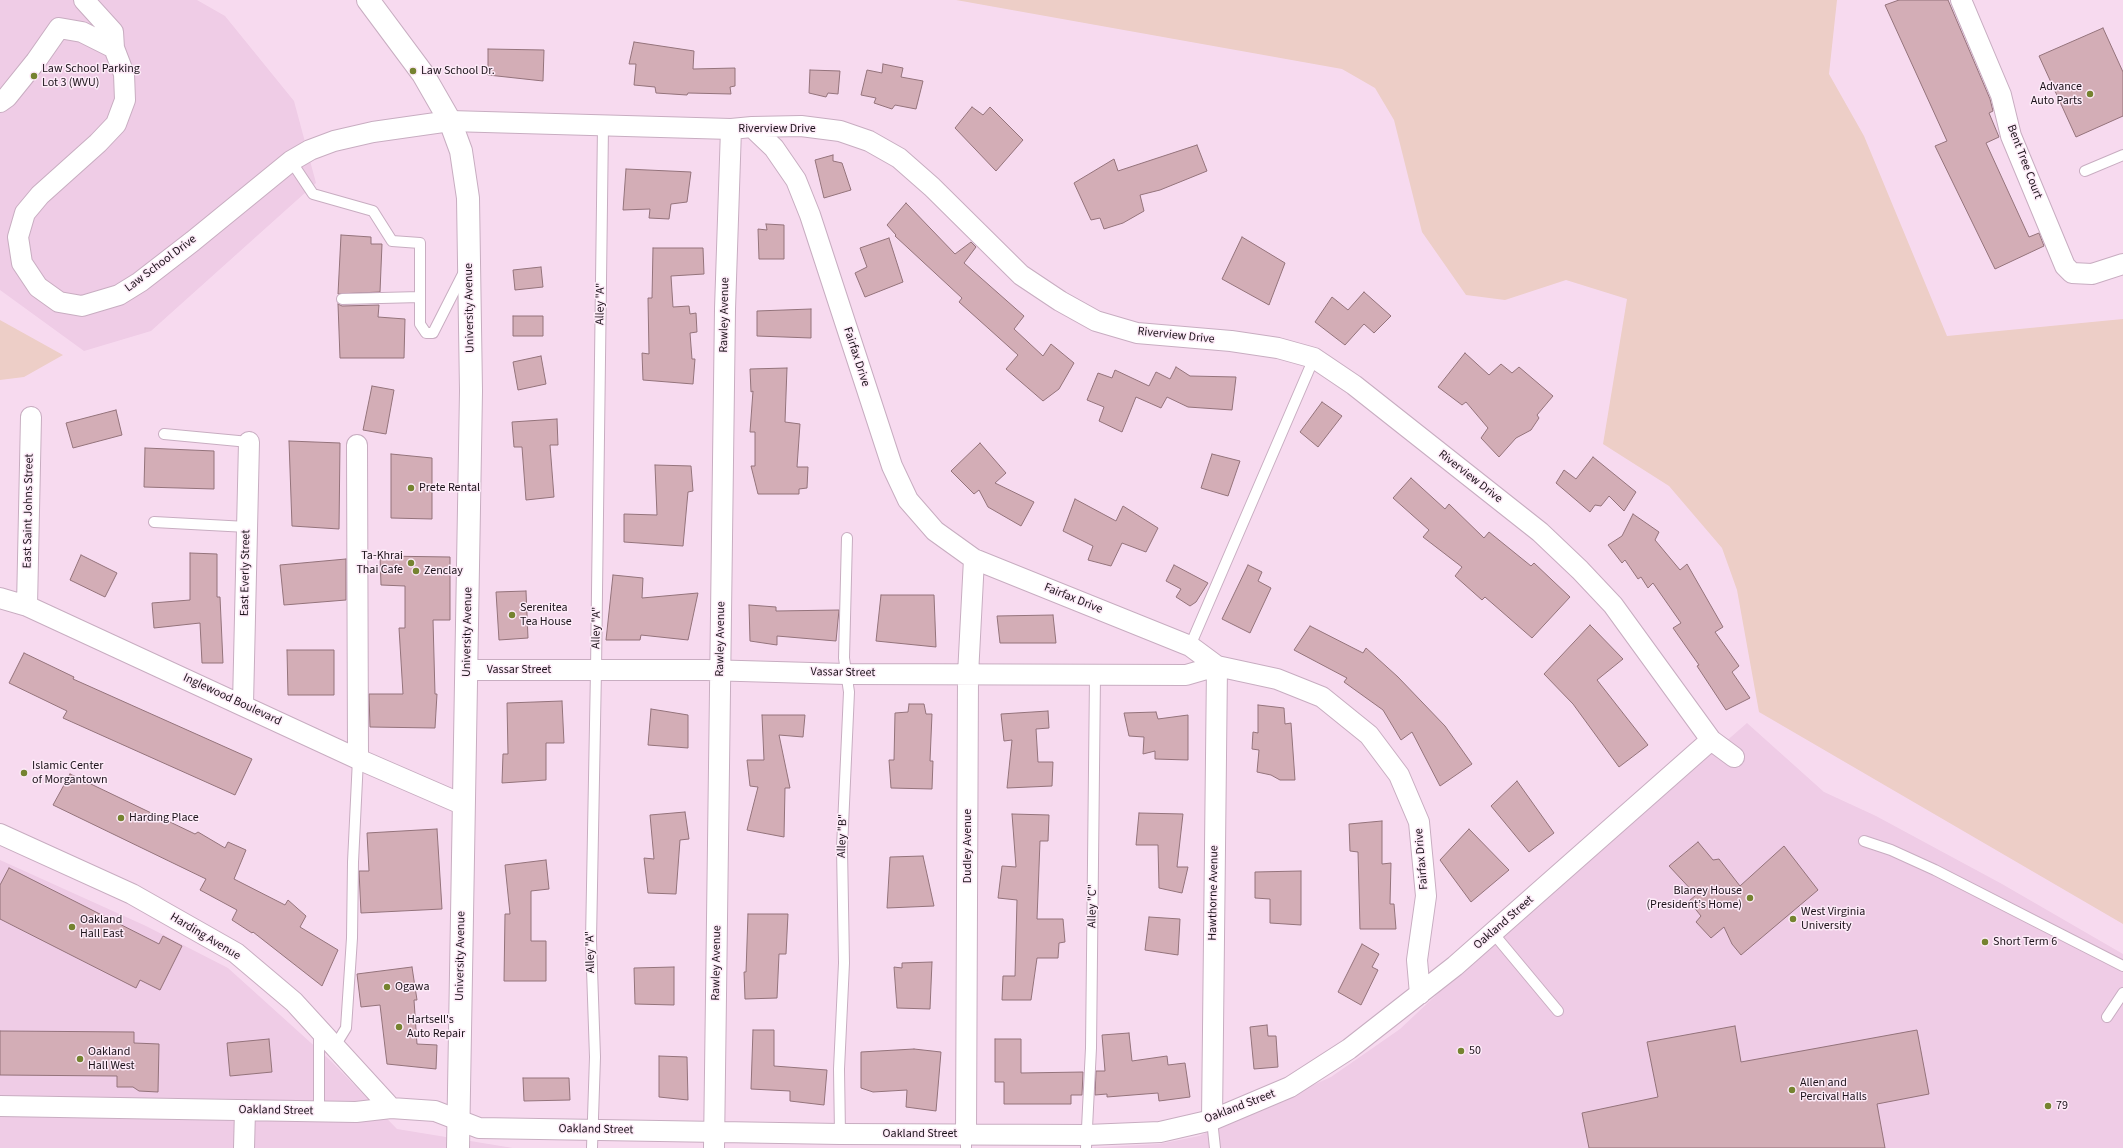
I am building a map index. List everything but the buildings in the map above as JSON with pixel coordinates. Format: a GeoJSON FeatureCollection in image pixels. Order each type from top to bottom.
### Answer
{"type":"FeatureCollection","features":[{"type":"Feature","properties":{"kind":"street","name":"Law School Drive"},"geometry":{"type":"LineString","coordinates":[[84,0],[113,32],[114,48],[124,74],[125,100],[116,124],[98,143],[40,195],[26,212],[18,237],[22,263],[38,287],[59,302],[82,306],[119,295],[140,282],[193,241],[290,161],[310,150],[334,141],[373,132],[450,121]]}},
{"type":"Feature","properties":{"kind":"street","name":"University Avenue"},"geometry":{"type":"LineString","coordinates":[[368,0],[423,74],[450,121],[461,151],[468,198],[472,391],[458,1148]]}},
{"type":"Feature","properties":{"kind":"street","name":"Bent Tree Court"},"geometry":{"type":"LineString","coordinates":[[1961,0],[2001,95],[2012,136],[2065,266],[2072,273],[2092,274],[2123,264]]}},
{"type":"Feature","properties":{"kind":"street"},"geometry":{"type":"LineString","coordinates":[[0,102],[7,97],[32,67],[59,28],[82,32],[114,48]]}},
{"type":"Feature","properties":{"kind":"street","name":"Riverview Drive"},"geometry":{"type":"LineString","coordinates":[[450,121],[731,129],[801,126],[840,131],[869,141],[904,163],[1021,275],[1060,301],[1096,321],[1137,333],[1231,341],[1278,348],[1314,358],[1354,385],[1540,532],[1580,570],[1613,605],[1711,740],[1734,757]]}},
{"type":"Feature","properties":{"kind":"street","name":"Fairfax Drive"},"geometry":{"type":"LineString","coordinates":[[752,127],[774,148],[798,187],[810,215],[892,466],[908,500],[935,531],[974,559],[1190,646],[1216,666],[1277,679],[1322,697],[1369,735],[1399,775],[1419,822],[1426,896],[1417,960],[1420,994]]}},
{"type":"Feature","properties":{"kind":"street","name":"Rawley Avenue"},"geometry":{"type":"LineString","coordinates":[[714,1140],[725,309],[731,129]]}},
{"type":"Feature","properties":{"kind":"street","name":"East Saint Johns Street"},"geometry":{"type":"LineString","coordinates":[[27,606],[31,417]]}},
{"type":"Feature","properties":{"kind":"street","name":"East Everly Street"},"geometry":{"type":"LineString","coordinates":[[244,704],[249,442]]}},
{"type":"Feature","properties":{"kind":"street"},"geometry":{"type":"LineString","coordinates":[[357,445],[358,759]]}},
{"type":"Feature","properties":{"kind":"street","name":"Dudley Avenue"},"geometry":{"type":"LineString","coordinates":[[966,1141],[968,675],[974,559]]}},
{"type":"Feature","properties":{"kind":"street","name":"Inglewood Boulevard"},"geometry":{"type":"LineString","coordinates":[[0,598],[27,606],[244,704],[358,759],[464,805]]}},
{"type":"Feature","properties":{"kind":"street","name":"Vassar Street"},"geometry":{"type":"LineString","coordinates":[[468,670],[720,670],[846,674],[1186,676],[1216,666]]}},
{"type":"Feature","properties":{"kind":"street","name":"Hawthorne Avenue"},"geometry":{"type":"LineString","coordinates":[[1212,1120],[1216,666]]}},
{"type":"Feature","properties":{"kind":"street","name":"Oakland Street"},"geometry":{"type":"LineString","coordinates":[[0,1106],[356,1112],[391,1108],[434,1110],[479,1128],[593,1139],[714,1140],[840,1134],[966,1141],[1086,1142],[1160,1132],[1212,1120],[1290,1087],[1349,1049],[1420,994],[1493,933],[1711,740]]}},
{"type":"Feature","properties":{"kind":"street","name":"Harding Avenue"},"geometry":{"type":"LineString","coordinates":[[0,834],[132,894],[236,953],[294,1002],[391,1108]]}},
{"type":"Feature","properties":{"kind":"street"},"geometry":{"type":"LineString","coordinates":[[244,1148],[245,1110]]}},
{"type":"Feature","properties":{"kind":"lane","name":"Alley \"A\""},"geometry":{"type":"LineString","coordinates":[[593,1139],[595,1057],[591,940],[603,126]]}},
{"type":"Feature","properties":{"kind":"lane"},"geometry":{"type":"LineString","coordinates":[[2085,171],[2123,155]]}},
{"type":"Feature","properties":{"kind":"lane"},"geometry":{"type":"LineString","coordinates":[[290,161],[313,194],[373,212],[392,241],[420,243],[420,324],[426,333],[433,333],[470,261]]}},
{"type":"Feature","properties":{"kind":"lane"},"geometry":{"type":"LineString","coordinates":[[342,299],[420,297]]}},
{"type":"Feature","properties":{"kind":"lane"},"geometry":{"type":"LineString","coordinates":[[1190,646],[1314,358]]}},
{"type":"Feature","properties":{"kind":"lane"},"geometry":{"type":"LineString","coordinates":[[164,434],[249,442]]}},
{"type":"Feature","properties":{"kind":"lane"},"geometry":{"type":"LineString","coordinates":[[154,522],[247,527]]}},
{"type":"Feature","properties":{"kind":"lane","name":"Alley \"B\""},"geometry":{"type":"LineString","coordinates":[[840,1134],[839,1069],[844,963],[842,848],[849,692],[844,658],[847,538]]}},
{"type":"Feature","properties":{"kind":"lane","name":"Alley \"C\""},"geometry":{"type":"LineString","coordinates":[[1086,1142],[1091,1041],[1096,676]]}},
{"type":"Feature","properties":{"kind":"lane"},"geometry":{"type":"LineString","coordinates":[[335,1046],[346,1028],[352,938],[353,862],[358,759]]}},
{"type":"Feature","properties":{"kind":"lane"},"geometry":{"type":"LineString","coordinates":[[1864,841],[1891,850],[1935,870],[2123,966]]}},
{"type":"Feature","properties":{"kind":"lane"},"geometry":{"type":"LineString","coordinates":[[1493,933],[1558,1011]]}},
{"type":"Feature","properties":{"kind":"lane"},"geometry":{"type":"LineString","coordinates":[[2107,1017],[2123,993]]}},
{"type":"Feature","properties":{"kind":"lane"},"geometry":{"type":"LineString","coordinates":[[319,1028],[319,1111]]}},
{"type":"Feature","properties":{"kind":"lane"},"geometry":{"type":"LineString","coordinates":[[1212,1120],[1215,1148]]}},
{"type":"Feature","properties":{"kind":"shaded area"},"geometry":{"type":"Polygon","coordinates":[[[0,0],[197,0],[225,16],[294,101],[316,183],[151,331],[84,351],[0,290],[0,0]]]}},
{"type":"Feature","properties":{"kind":"shaded area"},"geometry":{"type":"Polygon","coordinates":[[[956,0],[1837,0],[1829,74],[1864,136],[1947,336],[2123,319],[2123,924],[1759,712],[1737,590],[1722,548],[1669,486],[1603,444],[1627,299],[1566,280],[1505,300],[1466,295],[1422,232],[1394,120],[1375,88],[1342,69],[956,0]]]}},
{"type":"Feature","properties":{"kind":"shaded area"},"geometry":{"type":"Polygon","coordinates":[[[0,320],[63,355],[24,377],[0,380],[0,320]]]}},
{"type":"Feature","properties":{"kind":"shaded area","name":"West Virginia University"},"geometry":{"type":"Polygon","coordinates":[[[1747,723],[1824,792],[1876,816],[2002,884],[2123,954],[2123,1148],[1087,1148],[1159,1144],[1199,1136],[1331,1077],[1400,1029],[1449,983],[1747,723]]]}},
{"type":"Feature","properties":{"kind":"shaded area"},"geometry":{"type":"Polygon","coordinates":[[[0,860],[146,926],[228,968],[331,1061],[397,1129],[513,1148],[0,1148],[0,860]]]}},
{"type":"Feature","properties":{"kind":"place","name":"Law School Dr."},"geometry":{"type":"Point","coordinates":[413,71]}},
{"type":"Feature","properties":{"kind":"place","name":"Law School Parking Lot 3 (WVU)"},"geometry":{"type":"Point","coordinates":[34,76]}},
{"type":"Feature","properties":{"kind":"place","name":"Advance Auto Parts"},"geometry":{"type":"Point","coordinates":[2090,94]}},
{"type":"Feature","properties":{"kind":"place","name":"Prete Rental"},"geometry":{"type":"Point","coordinates":[411,488]}},
{"type":"Feature","properties":{"kind":"place","name":"Ta-Khrai Thai Cafe"},"geometry":{"type":"Point","coordinates":[411,563]}},
{"type":"Feature","properties":{"kind":"place","name":"Zenclay"},"geometry":{"type":"Point","coordinates":[416,571]}},
{"type":"Feature","properties":{"kind":"place","name":"Serenitea Tea House"},"geometry":{"type":"Point","coordinates":[512,615]}},
{"type":"Feature","properties":{"kind":"place","name":"Islamic Center of Morgantown"},"geometry":{"type":"Point","coordinates":[24,773]}},
{"type":"Feature","properties":{"kind":"place","name":"Harding Place"},"geometry":{"type":"Point","coordinates":[121,818]}},
{"type":"Feature","properties":{"kind":"place","name":"Blaney House (President’s Home)"},"geometry":{"type":"Point","coordinates":[1750,898]}},
{"type":"Feature","properties":{"kind":"place","name":"West Virginia University"},"geometry":{"type":"Point","coordinates":[1793,919]}},
{"type":"Feature","properties":{"kind":"place","name":"Oakland Hall East"},"geometry":{"type":"Point","coordinates":[72,927]}},
{"type":"Feature","properties":{"kind":"place","name":"Short Term 6"},"geometry":{"type":"Point","coordinates":[1985,942]}},
{"type":"Feature","properties":{"kind":"place","name":"Ogawa"},"geometry":{"type":"Point","coordinates":[387,987]}},
{"type":"Feature","properties":{"kind":"place","name":"Hartsell's Auto Repair"},"geometry":{"type":"Point","coordinates":[399,1027]}},
{"type":"Feature","properties":{"kind":"place","name":"50"},"geometry":{"type":"Point","coordinates":[1461,1051]}},
{"type":"Feature","properties":{"kind":"place","name":"Oakland Hall West"},"geometry":{"type":"Point","coordinates":[80,1059]}},
{"type":"Feature","properties":{"kind":"place","name":"Allen and Percival Halls"},"geometry":{"type":"Point","coordinates":[1792,1090]}},
{"type":"Feature","properties":{"kind":"place","name":"79"},"geometry":{"type":"Point","coordinates":[2048,1106]}}]}
